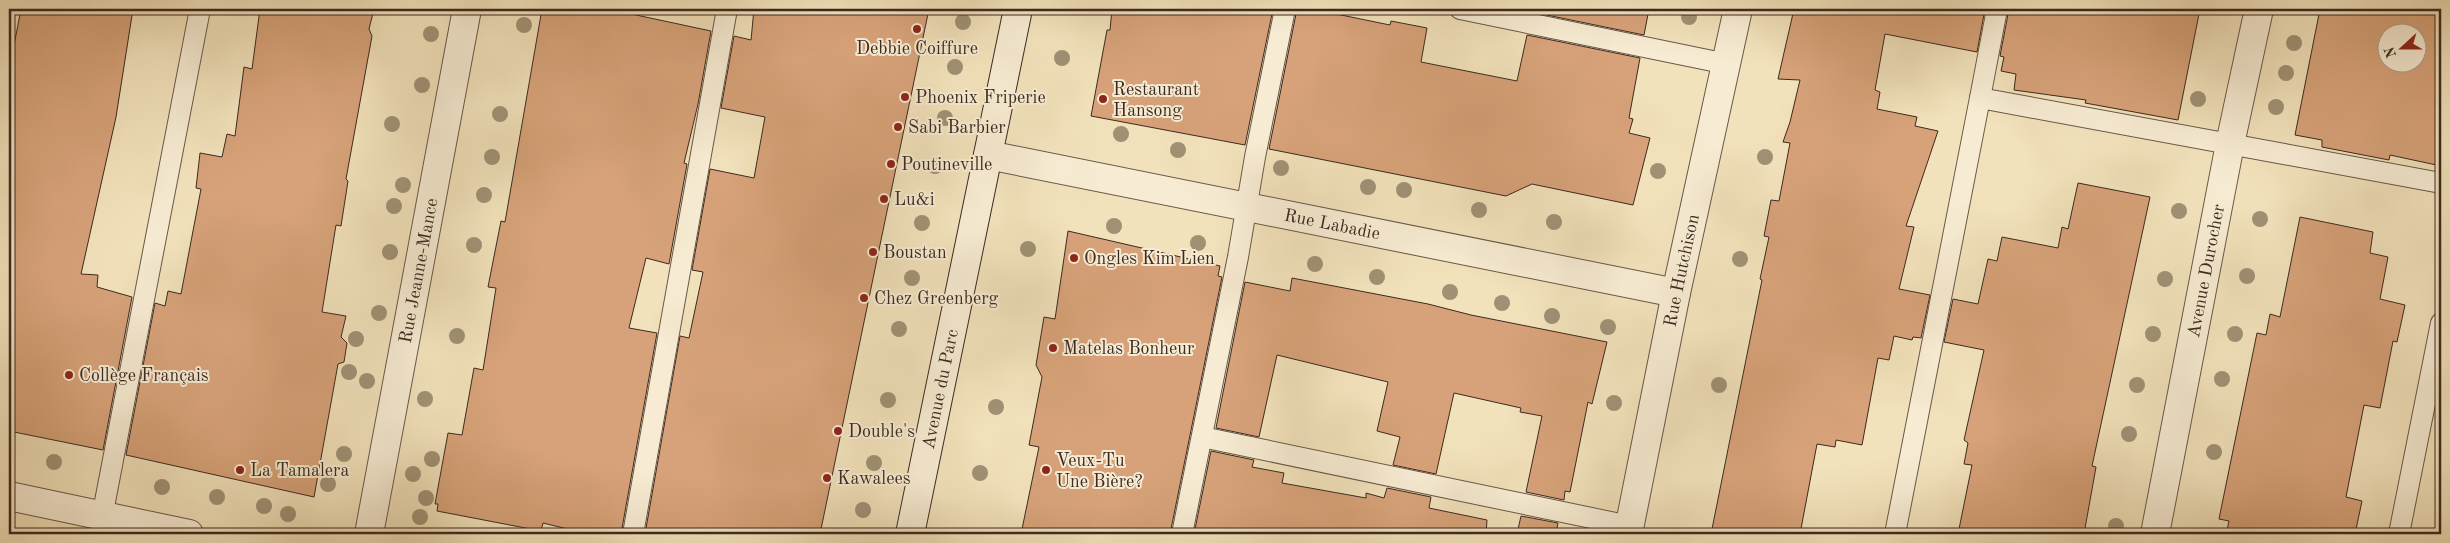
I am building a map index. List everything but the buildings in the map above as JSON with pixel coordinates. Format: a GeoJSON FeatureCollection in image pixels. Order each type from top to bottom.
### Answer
{"type":"FeatureCollection","features":[{"type":"Feature","properties":{"kind":"street","name":"Rue Jeanne-Mance"},"geometry":{"type":"LineString","coordinates":[[369,534],[467,9]]}},
{"type":"Feature","properties":{"kind":"street","name":"Avenue du Parc"},"geometry":{"type":"LineString","coordinates":[[910,534],[1018,9]]}},
{"type":"Feature","properties":{"kind":"street","name":"Rue Hutchison"},"geometry":{"type":"LineString","coordinates":[[1629,530],[1676,293],[1738,9]]}},
{"type":"Feature","properties":{"kind":"street","name":"Avenue Durocher"},"geometry":{"type":"LineString","coordinates":[[2155,534],[2258,9]]}},
{"type":"Feature","properties":{"kind":"street","name":"Rue Labadie"},"geometry":{"type":"LineString","coordinates":[[988,155],[1676,293]]}},
{"type":"Feature","properties":{"kind":"street"},"geometry":{"type":"LineString","coordinates":[[9,496],[94,522],[189,534]]}},
{"type":"Feature","properties":{"kind":"lane"},"geometry":{"type":"LineString","coordinates":[[94,522],[200,9]]}},
{"type":"Feature","properties":{"kind":"lane"},"geometry":{"type":"LineString","coordinates":[[633,534],[727,9]]}},
{"type":"Feature","properties":{"kind":"lane"},"geometry":{"type":"LineString","coordinates":[[1182,534],[1238,257],[1285,9]]}},
{"type":"Feature","properties":{"kind":"lane"},"geometry":{"type":"LineString","coordinates":[[1460,9],[1727,64]]}},
{"type":"Feature","properties":{"kind":"lane"},"geometry":{"type":"LineString","coordinates":[[1895,534],[1997,9]]}},
{"type":"Feature","properties":{"kind":"lane"},"geometry":{"type":"LineString","coordinates":[[1980,98],[2441,183]]}},
{"type":"Feature","properties":{"kind":"lane"},"geometry":{"type":"LineString","coordinates":[[2399,534],[2441,323]]}},
{"type":"Feature","properties":{"kind":"lane"},"geometry":{"type":"LineString","coordinates":[[1202,436],[1629,530]]}},
{"type":"Feature","properties":{"kind":"place","name":"Debbie Coiffure"},"geometry":{"type":"Point","coordinates":[917,29]}},
{"type":"Feature","properties":{"kind":"place","name":"Phoenix Friperie"},"geometry":{"type":"Point","coordinates":[905,97]}},
{"type":"Feature","properties":{"kind":"place","name":"Restaurant Hansong"},"geometry":{"type":"Point","coordinates":[1103,99]}},
{"type":"Feature","properties":{"kind":"place","name":"Sabi Barbier"},"geometry":{"type":"Point","coordinates":[898,127]}},
{"type":"Feature","properties":{"kind":"place","name":"Poutineville"},"geometry":{"type":"Point","coordinates":[891,164]}},
{"type":"Feature","properties":{"kind":"place","name":"Lu&i"},"geometry":{"type":"Point","coordinates":[884,199]}},
{"type":"Feature","properties":{"kind":"place","name":"Boustan"},"geometry":{"type":"Point","coordinates":[873,252]}},
{"type":"Feature","properties":{"kind":"place","name":"Ongles Kim Lien"},"geometry":{"type":"Point","coordinates":[1074,258]}},
{"type":"Feature","properties":{"kind":"place","name":"Chez Greenberg"},"geometry":{"type":"Point","coordinates":[864,298]}},
{"type":"Feature","properties":{"kind":"place","name":"Matelas Bonheur"},"geometry":{"type":"Point","coordinates":[1053,348]}},
{"type":"Feature","properties":{"kind":"place","name":"Collège Français"},"geometry":{"type":"Point","coordinates":[69,375]}},
{"type":"Feature","properties":{"kind":"place","name":"Double's"},"geometry":{"type":"Point","coordinates":[838,431]}},
{"type":"Feature","properties":{"kind":"place","name":"La Tamalera"},"geometry":{"type":"Point","coordinates":[240,470]}},
{"type":"Feature","properties":{"kind":"place","name":"Veux-Tu Une Bière?"},"geometry":{"type":"Point","coordinates":[1046,470]}},
{"type":"Feature","properties":{"kind":"place","name":"Kawalees"},"geometry":{"type":"Point","coordinates":[827,478]}}]}
